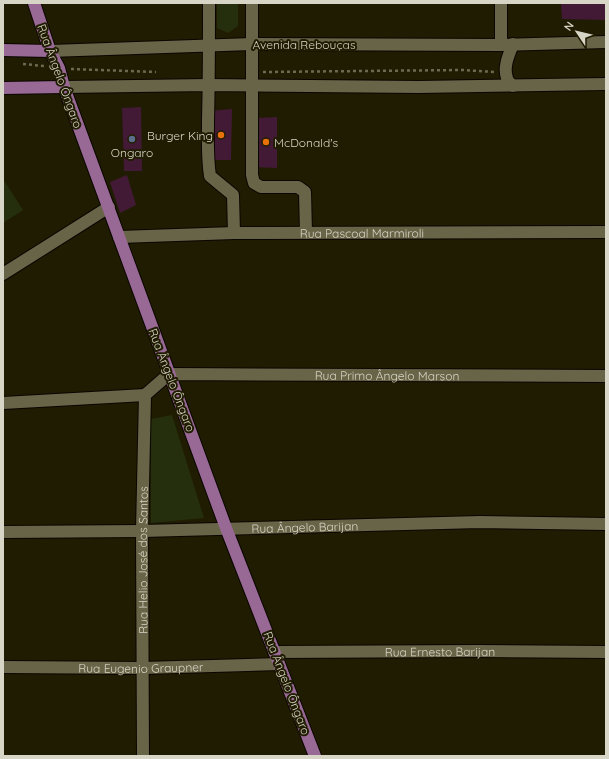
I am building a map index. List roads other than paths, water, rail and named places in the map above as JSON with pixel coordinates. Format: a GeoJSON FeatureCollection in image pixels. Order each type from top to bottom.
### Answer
{"type":"FeatureCollection","features":[{"type":"Feature","properties":{"kind":"main road","name":"Rua Ângelo Ôngaro"},"geometry":{"type":"LineString","coordinates":[[34,3],[50,51],[59,68],[64,87],[226,528],[315,756]]}},
{"type":"Feature","properties":{"kind":"main road","name":"Avenida Rebouças"},"geometry":{"type":"LineString","coordinates":[[3,50],[50,51]]}},
{"type":"Feature","properties":{"kind":"main road"},"geometry":{"type":"LineString","coordinates":[[3,88],[64,87]]}},
{"type":"Feature","properties":{"kind":"street"},"geometry":{"type":"LineString","coordinates":[[209,3],[210,46],[207,161],[210,176],[233,195],[234,233]]}},
{"type":"Feature","properties":{"kind":"street"},"geometry":{"type":"LineString","coordinates":[[252,3],[252,175],[254,183],[261,187],[298,187],[305,192],[306,233]]}},
{"type":"Feature","properties":{"kind":"street"},"geometry":{"type":"LineString","coordinates":[[501,3],[507,44],[507,79],[513,86]]}},
{"type":"Feature","properties":{"kind":"street","name":"Avenida Rebouças"},"geometry":{"type":"LineString","coordinates":[[50,51],[252,44],[507,44],[606,42]]}},
{"type":"Feature","properties":{"kind":"street"},"geometry":{"type":"LineString","coordinates":[[64,87],[208,85],[419,87],[606,84]]}},
{"type":"Feature","properties":{"kind":"street"},"geometry":{"type":"LineString","coordinates":[[3,274],[109,207]]}},
{"type":"Feature","properties":{"kind":"street","name":"Rua Pascoal Marmiroli"},"geometry":{"type":"LineString","coordinates":[[119,238],[234,233],[606,232]]}},
{"type":"Feature","properties":{"kind":"street"},"geometry":{"type":"LineString","coordinates":[[3,403],[145,395],[169,374]]}},
{"type":"Feature","properties":{"kind":"street","name":"Rua Primo Ângelo Marson"},"geometry":{"type":"LineString","coordinates":[[169,374],[606,376]]}},
{"type":"Feature","properties":{"kind":"street","name":"Rua Helio José dos Santos"},"geometry":{"type":"LineString","coordinates":[[143,756],[142,531],[145,395]]}},
{"type":"Feature","properties":{"kind":"street","name":"Rua Ângelo Barijan"},"geometry":{"type":"LineString","coordinates":[[3,532],[142,531],[480,522],[606,524]]}},
{"type":"Feature","properties":{"kind":"street","name":"Rua Ernesto Barijan"},"geometry":{"type":"LineString","coordinates":[[277,658],[478,651],[606,652]]}},
{"type":"Feature","properties":{"kind":"street","name":"Rua Eugenio Graupner"},"geometry":{"type":"LineString","coordinates":[[3,667],[143,668],[277,658]]}},
{"type":"Feature","properties":{"kind":"place","name":"Burger King"},"geometry":{"type":"Point","coordinates":[221,135]}},
{"type":"Feature","properties":{"kind":"place","name":"Ongaro"},"geometry":{"type":"Point","coordinates":[132,139]}},
{"type":"Feature","properties":{"kind":"place","name":"McDonald's"},"geometry":{"type":"Point","coordinates":[266,142]}}]}
